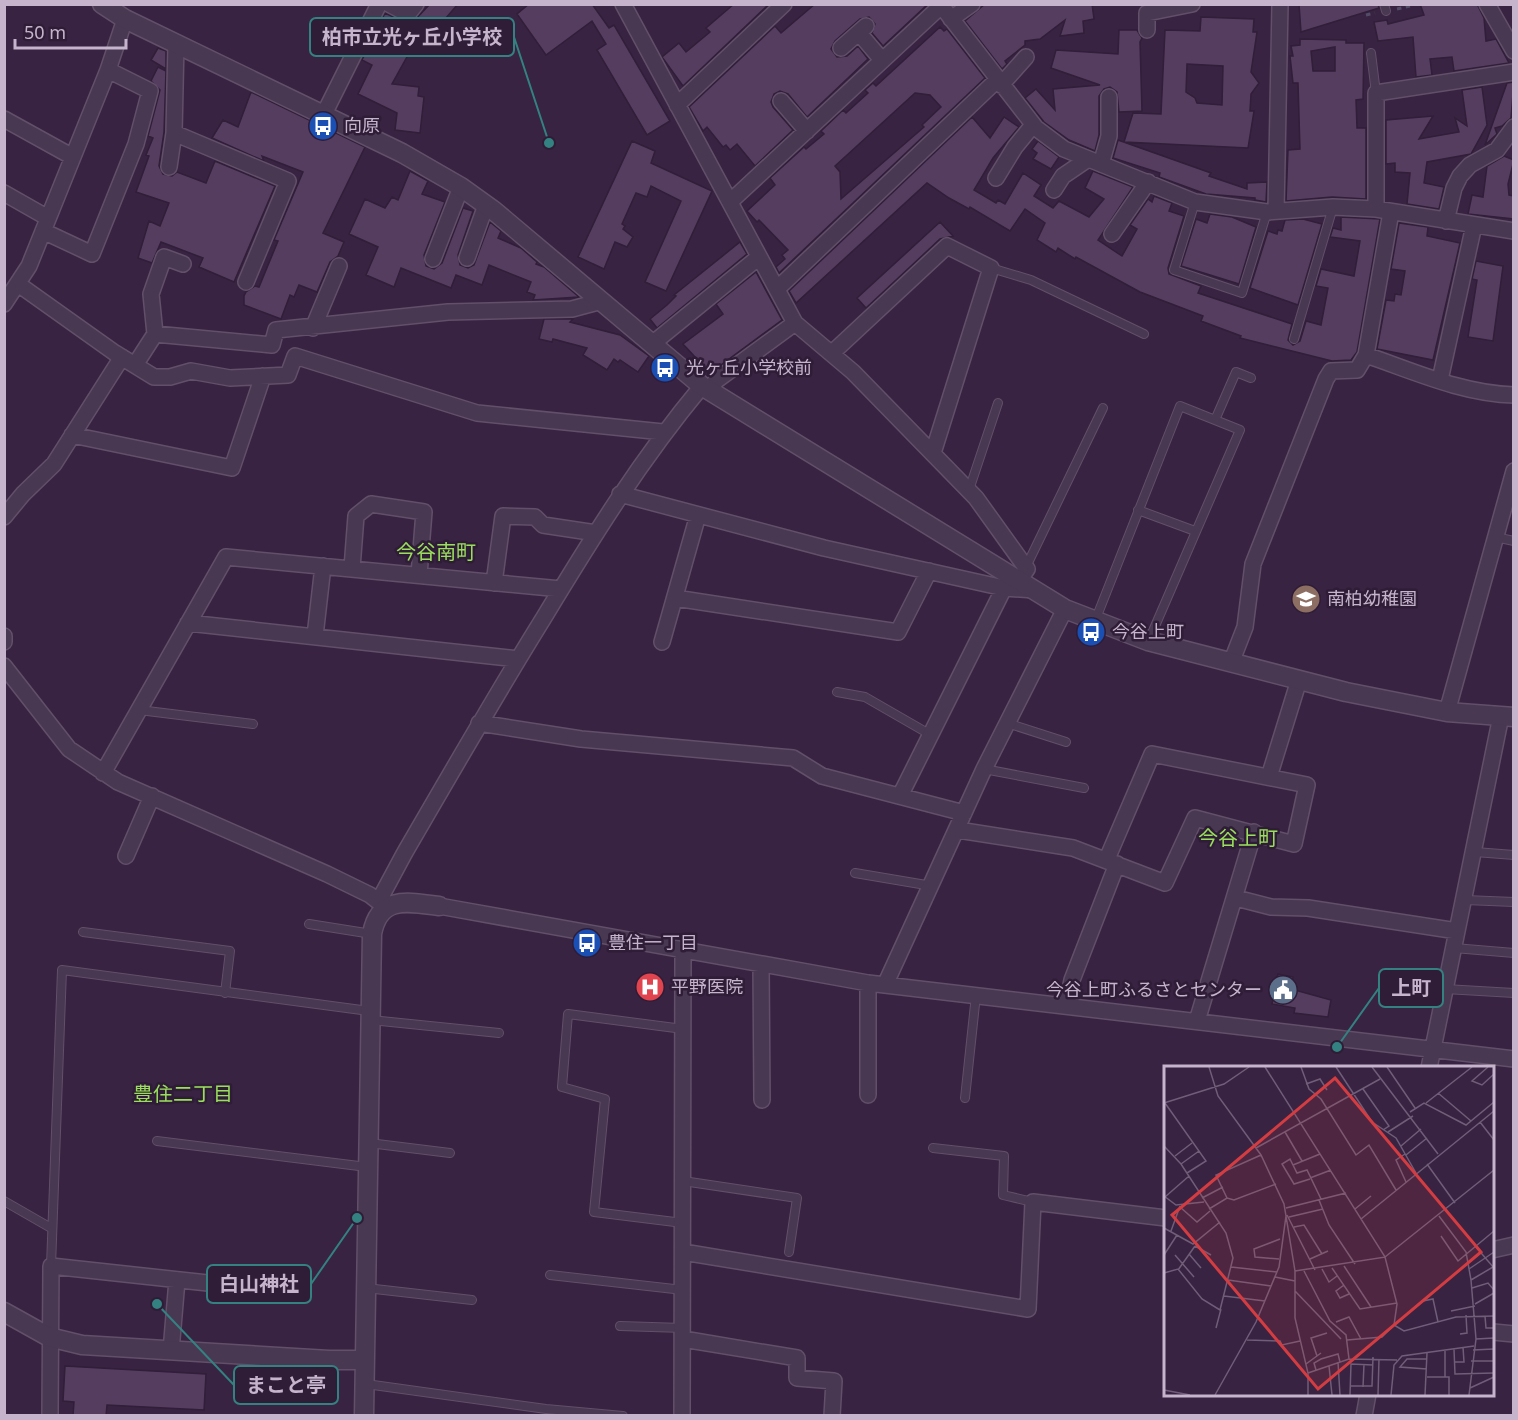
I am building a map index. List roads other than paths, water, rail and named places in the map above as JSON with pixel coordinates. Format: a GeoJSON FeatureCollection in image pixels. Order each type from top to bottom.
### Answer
{"type":"FeatureCollection","features":[{"type":"Feature","properties":{"kind":"street"},"geometry":{"type":"LineString","coordinates":[[102,4],[125,19],[402,153],[461,187],[486,205],[705,388],[1023,573]]}},
{"type":"Feature","properties":{"kind":"street"},"geometry":{"type":"LineString","coordinates":[[323,116],[379,4]]}},
{"type":"Feature","properties":{"kind":"street"},"geometry":{"type":"LineString","coordinates":[[389,4],[408,14],[416,4]]}},
{"type":"Feature","properties":{"kind":"street"},"geometry":{"type":"LineString","coordinates":[[623,4],[795,323],[832,353],[969,490],[1023,573],[1037,590],[1065,609],[1148,641],[1346,692],[1447,712],[1507,717],[1457,931],[1429,1066]]}},
{"type":"Feature","properties":{"kind":"street"},"geometry":{"type":"LineString","coordinates":[[677,105],[784,4]]}},
{"type":"Feature","properties":{"kind":"street"},"geometry":{"type":"LineString","coordinates":[[951,19],[972,4]]}},
{"type":"Feature","properties":{"kind":"street"},"geometry":{"type":"LineString","coordinates":[[1147,30],[1147,13],[1192,4]]}},
{"type":"Feature","properties":{"kind":"street"},"geometry":{"type":"LineString","coordinates":[[1272,211],[1280,4]]}},
{"type":"Feature","properties":{"kind":"street"},"geometry":{"type":"LineString","coordinates":[[1487,4],[1514,51]]}},
{"type":"Feature","properties":{"kind":"street"},"geometry":{"type":"LineString","coordinates":[[730,201],[940,5],[1033,125],[1064,149],[1195,202],[1272,211],[1332,207],[1383,211],[1514,231]]}},
{"type":"Feature","properties":{"kind":"street"},"geometry":{"type":"LineString","coordinates":[[4,304],[29,266],[71,156],[108,70],[125,19]]}},
{"type":"Feature","properties":{"kind":"street"},"geometry":{"type":"LineString","coordinates":[[841,48],[862,29],[882,60]]}},
{"type":"Feature","properties":{"kind":"street"},"geometry":{"type":"LineString","coordinates":[[169,166],[174,133],[176,43]]}},
{"type":"Feature","properties":{"kind":"street"},"geometry":{"type":"LineString","coordinates":[[777,289],[1026,57]]}},
{"type":"Feature","properties":{"kind":"street"},"geometry":{"type":"LineString","coordinates":[[4,193],[45,225],[92,254],[136,144],[150,91],[108,70]]}},
{"type":"Feature","properties":{"kind":"street"},"geometry":{"type":"LineString","coordinates":[[1231,663],[1245,627],[1253,564],[1326,379],[1331,371],[1357,370],[1366,355],[1383,211],[1376,93],[1514,72]]}},
{"type":"Feature","properties":{"kind":"street"},"geometry":{"type":"LineString","coordinates":[[1054,190],[1063,176],[1095,161],[1109,136],[1108,97]]}},
{"type":"Feature","properties":{"kind":"street"},"geometry":{"type":"LineString","coordinates":[[781,101],[807,131]]}},
{"type":"Feature","properties":{"kind":"street"},"geometry":{"type":"LineString","coordinates":[[4,119],[71,156]]}},
{"type":"Feature","properties":{"kind":"street"},"geometry":{"type":"LineString","coordinates":[[996,178],[1015,147],[1033,125]]}},
{"type":"Feature","properties":{"kind":"street"},"geometry":{"type":"LineString","coordinates":[[1446,221],[1454,188],[1460,176],[1470,165],[1497,150],[1514,127]]}},
{"type":"Feature","properties":{"kind":"street"},"geometry":{"type":"LineString","coordinates":[[174,133],[288,181],[246,282]]}},
{"type":"Feature","properties":{"kind":"street"},"geometry":{"type":"LineString","coordinates":[[1112,234],[1148,183]]}},
{"type":"Feature","properties":{"kind":"street"},"geometry":{"type":"LineString","coordinates":[[433,259],[461,187]]}},
{"type":"Feature","properties":{"kind":"street"},"geometry":{"type":"LineString","coordinates":[[466,258],[486,205]]}},
{"type":"Feature","properties":{"kind":"street"},"geometry":{"type":"LineString","coordinates":[[1440,380],[1473,225]]}},
{"type":"Feature","properties":{"kind":"street"},"geometry":{"type":"LineString","coordinates":[[832,353],[947,246],[991,268],[933,453]]}},
{"type":"Feature","properties":{"kind":"street"},"geometry":{"type":"LineString","coordinates":[[155,334],[151,294],[164,257],[183,264]]}},
{"type":"Feature","properties":{"kind":"street"},"geometry":{"type":"LineString","coordinates":[[652,344],[759,257]]}},
{"type":"Feature","properties":{"kind":"street"},"geometry":{"type":"LineString","coordinates":[[313,328],[339,266]]}},
{"type":"Feature","properties":{"kind":"street"},"geometry":{"type":"LineString","coordinates":[[18,285],[154,377],[170,377],[191,371],[230,378],[288,375],[295,356],[477,413],[663,432]]}},
{"type":"Feature","properties":{"kind":"street"},"geometry":{"type":"LineString","coordinates":[[155,334],[272,345],[276,330],[313,328],[448,312],[572,309],[602,301]]}},
{"type":"Feature","properties":{"kind":"street"},"geometry":{"type":"LineString","coordinates":[[385,907],[382,895],[479,723],[620,494],[663,432],[705,388],[795,323]]}},
{"type":"Feature","properties":{"kind":"street"},"geometry":{"type":"LineString","coordinates":[[4,517],[23,494],[54,464],[72,435],[128,361],[155,334]]}},
{"type":"Feature","properties":{"kind":"street"},"geometry":{"type":"LineString","coordinates":[[1366,355],[1440,380],[1496,395],[1514,395]]}},
{"type":"Feature","properties":{"kind":"street"},"geometry":{"type":"LineString","coordinates":[[72,435],[232,468],[263,376]]}},
{"type":"Feature","properties":{"kind":"street"},"geometry":{"type":"LineString","coordinates":[[1447,712],[1514,471]]}},
{"type":"Feature","properties":{"kind":"street"},"geometry":{"type":"LineString","coordinates":[[620,494],[824,548],[1004,588],[1037,590]]}},
{"type":"Feature","properties":{"kind":"street"},"geometry":{"type":"LineString","coordinates":[[352,568],[356,516],[371,504],[424,512],[419,575]]}},
{"type":"Feature","properties":{"kind":"street"},"geometry":{"type":"LineString","coordinates":[[662,642],[698,515]]}},
{"type":"Feature","properties":{"kind":"street"},"geometry":{"type":"LineString","coordinates":[[494,583],[502,516],[535,517],[543,525],[596,533]]}},
{"type":"Feature","properties":{"kind":"street"},"geometry":{"type":"LineString","coordinates":[[103,773],[226,557],[561,589]]}},
{"type":"Feature","properties":{"kind":"street"},"geometry":{"type":"LineString","coordinates":[[315,636],[323,566]]}},
{"type":"Feature","properties":{"kind":"street"},"geometry":{"type":"LineString","coordinates":[[675,598],[898,632],[929,571]]}},
{"type":"Feature","properties":{"kind":"street"},"geometry":{"type":"LineString","coordinates":[[900,796],[1004,588]]}},
{"type":"Feature","properties":{"kind":"street"},"geometry":{"type":"LineString","coordinates":[[885,985],[984,769],[1065,609]]}},
{"type":"Feature","properties":{"kind":"street"},"geometry":{"type":"LineString","coordinates":[[188,623],[518,659]]}},
{"type":"Feature","properties":{"kind":"street"},"geometry":{"type":"LineString","coordinates":[[4,636],[4,642]]}},
{"type":"Feature","properties":{"kind":"street"},"geometry":{"type":"LineString","coordinates":[[4,666],[69,749],[103,773],[327,874],[370,895],[385,907]]}},
{"type":"Feature","properties":{"kind":"street"},"geometry":{"type":"LineString","coordinates":[[1269,777],[1299,680]]}},
{"type":"Feature","properties":{"kind":"street"},"geometry":{"type":"LineString","coordinates":[[479,723],[581,739],[793,758],[822,776],[964,813]]}},
{"type":"Feature","properties":{"kind":"street"},"geometry":{"type":"LineString","coordinates":[[958,830],[1072,848],[1112,862],[1165,883],[1195,818],[1294,844],[1307,785],[1152,754],[1112,862],[1072,980],[1067,1004]]}},
{"type":"Feature","properties":{"kind":"street"},"geometry":{"type":"LineString","coordinates":[[126,856],[152,796]]}},
{"type":"Feature","properties":{"kind":"street"},"geometry":{"type":"LineString","coordinates":[[1197,1021],[1236,898],[1254,832]]}},
{"type":"Feature","properties":{"kind":"street"},"geometry":{"type":"LineString","coordinates":[[1236,898],[1271,907],[1308,908],[1457,931]]}},
{"type":"Feature","properties":{"kind":"street"},"geometry":{"type":"LineString","coordinates":[[364,1416],[372,934],[375,918],[385,907],[412,902],[439,906],[885,985],[1067,1004],[1514,1059]]}},
{"type":"Feature","properties":{"kind":"street"},"geometry":{"type":"LineString","coordinates":[[682,1416],[683,951]]}},
{"type":"Feature","properties":{"kind":"street"},"geometry":{"type":"LineString","coordinates":[[761,964],[762,1100]]}},
{"type":"Feature","properties":{"kind":"street"},"geometry":{"type":"LineString","coordinates":[[868,982],[868,1095]]}},
{"type":"Feature","properties":{"kind":"street"},"geometry":{"type":"LineString","coordinates":[[683,1252],[1028,1309],[1033,1202],[1164,1218]]}},
{"type":"Feature","properties":{"kind":"street"},"geometry":{"type":"LineString","coordinates":[[1494,1250],[1514,1245]]}},
{"type":"Feature","properties":{"kind":"street"},"geometry":{"type":"LineString","coordinates":[[50,1416],[51,1266],[254,1288]]}},
{"type":"Feature","properties":{"kind":"street"},"geometry":{"type":"LineString","coordinates":[[171,1351],[177,1280]]}},
{"type":"Feature","properties":{"kind":"street"},"geometry":{"type":"LineString","coordinates":[[4,1312],[49,1337],[81,1345],[364,1359]]}},
{"type":"Feature","properties":{"kind":"street"},"geometry":{"type":"LineString","coordinates":[[1494,1332],[1514,1334]]}},
{"type":"Feature","properties":{"kind":"street"},"geometry":{"type":"LineString","coordinates":[[683,1333],[797,1359],[797,1378],[834,1382],[832,1416]]}},
{"type":"Feature","properties":{"kind":"street"},"geometry":{"type":"LineString","coordinates":[[1364,1416],[1368,1396]]}},
{"type":"Feature","properties":{"kind":"lane"},"geometry":{"type":"LineString","coordinates":[[1371,53],[1376,93]]}},
{"type":"Feature","properties":{"kind":"lane"},"geometry":{"type":"LineString","coordinates":[[1195,202],[1173,270],[1242,293],[1272,211]]}},
{"type":"Feature","properties":{"kind":"lane"},"geometry":{"type":"LineString","coordinates":[[1294,339],[1332,207]]}},
{"type":"Feature","properties":{"kind":"lane"},"geometry":{"type":"LineString","coordinates":[[991,268],[1031,280],[1144,334]]}},
{"type":"Feature","properties":{"kind":"lane"},"geometry":{"type":"LineString","coordinates":[[1215,420],[1236,372],[1251,378]]}},
{"type":"Feature","properties":{"kind":"lane"},"geometry":{"type":"LineString","coordinates":[[969,490],[998,403]]}},
{"type":"Feature","properties":{"kind":"lane"},"geometry":{"type":"LineString","coordinates":[[1094,622],[1179,406],[1240,430],[1148,641]]}},
{"type":"Feature","properties":{"kind":"lane"},"geometry":{"type":"LineString","coordinates":[[1023,573],[1103,408]]}},
{"type":"Feature","properties":{"kind":"lane"},"geometry":{"type":"LineString","coordinates":[[1138,510],[1195,531]]}},
{"type":"Feature","properties":{"kind":"lane"},"geometry":{"type":"LineString","coordinates":[[1495,537],[1514,541]]}},
{"type":"Feature","properties":{"kind":"lane"},"geometry":{"type":"LineString","coordinates":[[837,692],[865,697],[931,735]]}},
{"type":"Feature","properties":{"kind":"lane"},"geometry":{"type":"LineString","coordinates":[[139,710],[253,724]]}},
{"type":"Feature","properties":{"kind":"lane"},"geometry":{"type":"LineString","coordinates":[[1007,723],[1066,742]]}},
{"type":"Feature","properties":{"kind":"lane"},"geometry":{"type":"LineString","coordinates":[[984,769],[1084,788]]}},
{"type":"Feature","properties":{"kind":"lane"},"geometry":{"type":"LineString","coordinates":[[1475,852],[1514,855]]}},
{"type":"Feature","properties":{"kind":"lane"},"geometry":{"type":"LineString","coordinates":[[855,873],[932,886]]}},
{"type":"Feature","properties":{"kind":"lane"},"geometry":{"type":"LineString","coordinates":[[1465,900],[1514,902]]}},
{"type":"Feature","properties":{"kind":"lane"},"geometry":{"type":"LineString","coordinates":[[309,924],[372,934]]}},
{"type":"Feature","properties":{"kind":"lane"},"geometry":{"type":"LineString","coordinates":[[82,932],[230,951],[225,993]]}},
{"type":"Feature","properties":{"kind":"lane"},"geometry":{"type":"LineString","coordinates":[[1454,948],[1514,953]]}},
{"type":"Feature","properties":{"kind":"lane"},"geometry":{"type":"LineString","coordinates":[[51,1266],[62,970],[499,1033]]}},
{"type":"Feature","properties":{"kind":"lane"},"geometry":{"type":"LineString","coordinates":[[1445,988],[1514,993]]}},
{"type":"Feature","properties":{"kind":"lane"},"geometry":{"type":"LineString","coordinates":[[965,1098],[975,995]]}},
{"type":"Feature","properties":{"kind":"lane"},"geometry":{"type":"LineString","coordinates":[[683,1029],[568,1014],[562,1087],[605,1100],[594,1212],[683,1223]]}},
{"type":"Feature","properties":{"kind":"lane"},"geometry":{"type":"LineString","coordinates":[[158,1141],[367,1167]]}},
{"type":"Feature","properties":{"kind":"lane"},"geometry":{"type":"LineString","coordinates":[[368,1143],[450,1154]]}},
{"type":"Feature","properties":{"kind":"lane"},"geometry":{"type":"LineString","coordinates":[[933,1148],[1004,1156],[1003,1195],[1033,1202]]}},
{"type":"Feature","properties":{"kind":"lane"},"geometry":{"type":"LineString","coordinates":[[683,1181],[797,1198],[789,1252]]}},
{"type":"Feature","properties":{"kind":"lane"},"geometry":{"type":"LineString","coordinates":[[4,1201],[51,1228]]}},
{"type":"Feature","properties":{"kind":"lane"},"geometry":{"type":"LineString","coordinates":[[550,1275],[682,1290]]}},
{"type":"Feature","properties":{"kind":"lane"},"geometry":{"type":"LineString","coordinates":[[365,1288],[472,1300]]}},
{"type":"Feature","properties":{"kind":"lane"},"geometry":{"type":"LineString","coordinates":[[620,1326],[683,1333]]}},
{"type":"Feature","properties":{"kind":"lane"},"geometry":{"type":"LineString","coordinates":[[364,1384],[546,1409],[623,1416]]}},
{"type":"Feature","properties":{"kind":"place","name":"向原"},"geometry":{"type":"Point","coordinates":[323,126]}},
{"type":"Feature","properties":{"kind":"place","name":"柏市立光ヶ丘小学校"},"geometry":{"type":"Point","coordinates":[549,143]}},
{"type":"Feature","properties":{"kind":"place","name":"光ヶ丘小学校前"},"geometry":{"type":"Point","coordinates":[665,368]}},
{"type":"Feature","properties":{"kind":"place","name":"南柏幼稚園"},"geometry":{"type":"Point","coordinates":[1306,599]}},
{"type":"Feature","properties":{"kind":"place","name":"今谷上町"},"geometry":{"type":"Point","coordinates":[1091,632]}},
{"type":"Feature","properties":{"kind":"place","name":"豊住一丁目"},"geometry":{"type":"Point","coordinates":[587,943]}},
{"type":"Feature","properties":{"kind":"place","name":"平野医院"},"geometry":{"type":"Point","coordinates":[650,987]}},
{"type":"Feature","properties":{"kind":"place","name":"今谷上町ふるさとセンター"},"geometry":{"type":"Point","coordinates":[1283,990]}},
{"type":"Feature","properties":{"kind":"place","name":"上町"},"geometry":{"type":"Point","coordinates":[1337,1047]}},
{"type":"Feature","properties":{"kind":"place","name":"白山神社"},"geometry":{"type":"Point","coordinates":[357,1218]}},
{"type":"Feature","properties":{"kind":"place","name":"まこと亭"},"geometry":{"type":"Point","coordinates":[157,1304]}},
{"type":"Feature","properties":{"kind":"district","name":"今谷南町"},"geometry":{"type":"Point","coordinates":[436,552]}},
{"type":"Feature","properties":{"kind":"district","name":"今谷上町"},"geometry":{"type":"Point","coordinates":[1238,838]}},
{"type":"Feature","properties":{"kind":"district","name":"豊住二丁目"},"geometry":{"type":"Point","coordinates":[183,1094]}}]}
